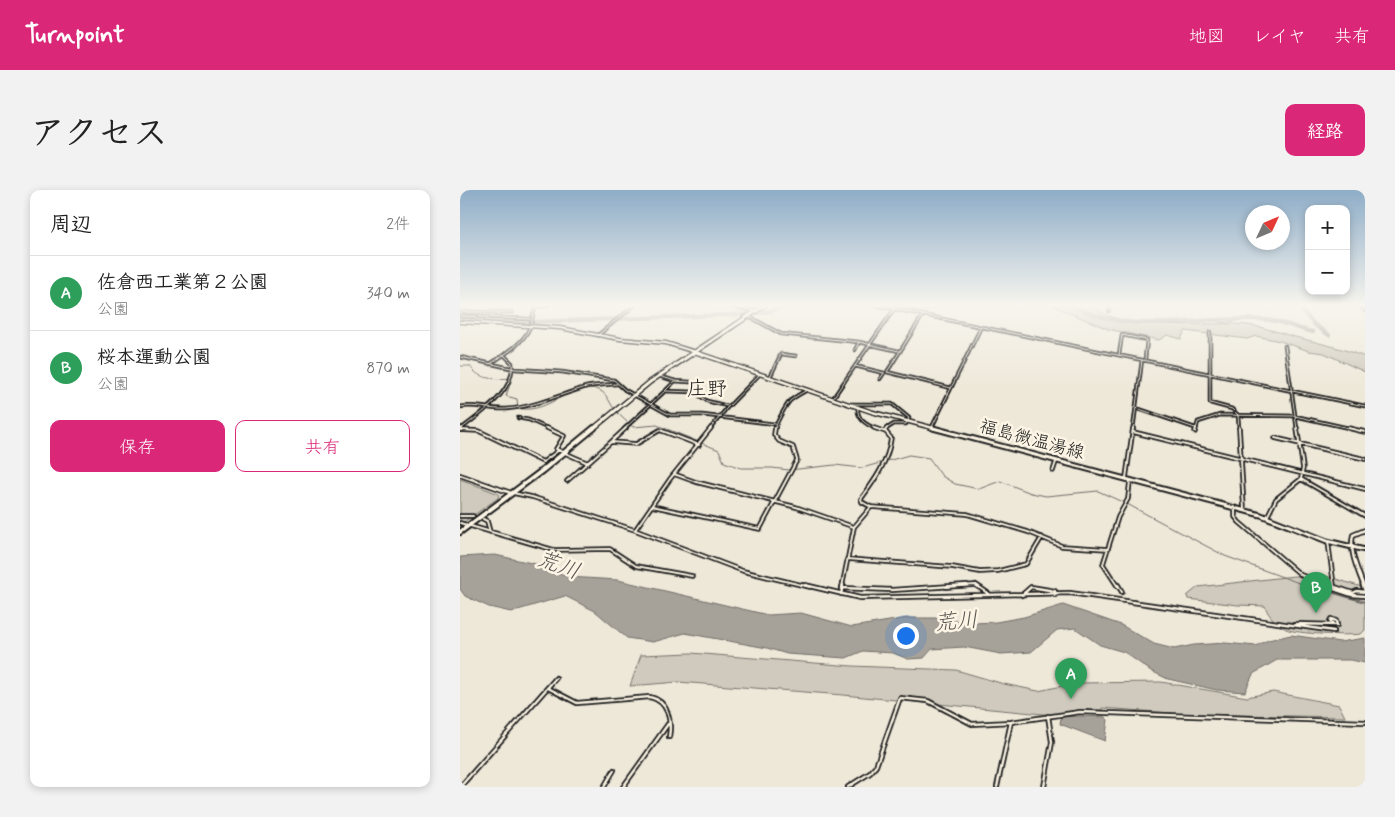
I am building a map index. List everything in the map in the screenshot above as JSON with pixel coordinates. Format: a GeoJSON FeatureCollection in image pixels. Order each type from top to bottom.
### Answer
{"type":"FeatureCollection","features":[{"type":"Feature","properties":{"kind":"main road"},"geometry":{"type":"LineString","coordinates":[[460,531],[511,493],[633,395],[720,333]]}},
{"type":"Feature","properties":{"kind":"main road"},"geometry":{"type":"LineString","coordinates":[[633,395],[693,351]]}},
{"type":"Feature","properties":{"kind":"main road","name":"福島微温湯線"},"geometry":{"type":"LineString","coordinates":[[693,351],[858,407],[1244,510],[1328,541],[1365,550]]}},
{"type":"Feature","properties":{"kind":"main road"},"geometry":{"type":"LineString","coordinates":[[511,493],[562,451]]}},
{"type":"Feature","properties":{"kind":"street"},"geometry":{"type":"LineString","coordinates":[[490,364],[515,348],[525,333]]}},
{"type":"Feature","properties":{"kind":"street"},"geometry":{"type":"LineString","coordinates":[[586,333],[626,340],[666,343],[693,351]]}},
{"type":"Feature","properties":{"kind":"street"},"geometry":{"type":"LineString","coordinates":[[779,333],[859,342],[899,352]]}},
{"type":"Feature","properties":{"kind":"street"},"geometry":{"type":"LineString","coordinates":[[832,398],[878,333]]}},
{"type":"Feature","properties":{"kind":"street"},"geometry":{"type":"LineString","coordinates":[[880,379],[911,333]]}},
{"type":"Feature","properties":{"kind":"street"},"geometry":{"type":"LineString","coordinates":[[932,427],[978,333]]}},
{"type":"Feature","properties":{"kind":"street"},"geometry":{"type":"LineString","coordinates":[[1010,333],[1365,406]]}},
{"type":"Feature","properties":{"kind":"street"},"geometry":{"type":"LineString","coordinates":[[1210,333],[1210,403],[1232,409],[1238,414],[1244,510]]}},
{"type":"Feature","properties":{"kind":"street"},"geometry":{"type":"LineString","coordinates":[[1119,355],[1122,335],[1146,339],[1133,432],[1128,498],[1118,517],[1103,565],[1122,592]]}},
{"type":"Feature","properties":{"kind":"street"},"geometry":{"type":"LineString","coordinates":[[855,350],[859,342]]}},
{"type":"Feature","properties":{"kind":"street"},"geometry":{"type":"LineString","coordinates":[[1267,517],[1271,504],[1281,492],[1301,479],[1303,473],[1285,346]]}},
{"type":"Feature","properties":{"kind":"street"},"geometry":{"type":"LineString","coordinates":[[770,377],[781,354],[796,356]]}},
{"type":"Feature","properties":{"kind":"street"},"geometry":{"type":"LineString","coordinates":[[460,430],[494,403],[503,392],[514,368],[511,360],[504,355]]}},
{"type":"Feature","properties":{"kind":"street"},"geometry":{"type":"LineString","coordinates":[[460,357],[514,368],[614,380],[633,395],[664,414],[673,416],[698,415],[774,424]]}},
{"type":"Feature","properties":{"kind":"street"},"geometry":{"type":"LineString","coordinates":[[855,366],[951,388]]}},
{"type":"Feature","properties":{"kind":"street"},"geometry":{"type":"LineString","coordinates":[[635,530],[674,474],[728,406],[752,385],[760,374]]}},
{"type":"Feature","properties":{"kind":"street"},"geometry":{"type":"LineString","coordinates":[[660,376],[675,381],[690,382]]}},
{"type":"Feature","properties":{"kind":"street"},"geometry":{"type":"LineString","coordinates":[[567,481],[588,464],[675,381]]}},
{"type":"Feature","properties":{"kind":"street"},"geometry":{"type":"LineString","coordinates":[[460,406],[470,404],[485,409],[509,409],[554,398],[587,387],[617,384]]}},
{"type":"Feature","properties":{"kind":"street"},"geometry":{"type":"LineString","coordinates":[[652,506],[673,512],[704,516],[759,530],[798,460],[794,455],[793,447],[778,441],[774,435],[774,424],[784,414],[790,401],[808,390]]}},
{"type":"Feature","properties":{"kind":"street"},"geometry":{"type":"LineString","coordinates":[[665,391],[694,392],[707,401],[728,406]]}},
{"type":"Feature","properties":{"kind":"street"},"geometry":{"type":"LineString","coordinates":[[850,404],[894,405],[909,418],[906,424],[889,427],[886,432]]}},
{"type":"Feature","properties":{"kind":"street"},"geometry":{"type":"LineString","coordinates":[[862,405],[858,407],[858,415],[862,420],[886,432],[891,440],[886,460],[860,500],[871,507],[967,514],[1071,548],[1108,549]]}},
{"type":"Feature","properties":{"kind":"street"},"geometry":{"type":"LineString","coordinates":[[1136,408],[1195,428]]}},
{"type":"Feature","properties":{"kind":"street"},"geometry":{"type":"LineString","coordinates":[[1195,432],[1199,421],[1215,418],[1220,415],[1238,414],[1296,416],[1365,432]]}},
{"type":"Feature","properties":{"kind":"street"},"geometry":{"type":"LineString","coordinates":[[518,418],[529,420],[564,436],[556,448],[588,464]]}},
{"type":"Feature","properties":{"kind":"street"},"geometry":{"type":"LineString","coordinates":[[460,430],[479,431],[543,462],[553,457]]}},
{"type":"Feature","properties":{"kind":"street"},"geometry":{"type":"LineString","coordinates":[[611,442],[636,444],[660,430],[699,444]]}},
{"type":"Feature","properties":{"kind":"street"},"geometry":{"type":"LineString","coordinates":[[1133,432],[1365,489]]}},
{"type":"Feature","properties":{"kind":"street"},"geometry":{"type":"LineString","coordinates":[[1275,438],[1365,459]]}},
{"type":"Feature","properties":{"kind":"street"},"geometry":{"type":"LineString","coordinates":[[1053,471],[1057,460]]}},
{"type":"Feature","properties":{"kind":"street"},"geometry":{"type":"LineString","coordinates":[[674,474],[696,482],[776,500],[816,512],[854,527]]}},
{"type":"Feature","properties":{"kind":"street"},"geometry":{"type":"LineString","coordinates":[[460,475],[511,493],[532,496],[635,530],[743,571],[840,594],[884,598],[1074,593],[1334,630]]}},
{"type":"Feature","properties":{"kind":"street"},"geometry":{"type":"LineString","coordinates":[[1301,479],[1365,516]]}},
{"type":"Feature","properties":{"kind":"street"},"geometry":{"type":"LineString","coordinates":[[840,594],[854,527],[871,507]]}},
{"type":"Feature","properties":{"kind":"street"},"geometry":{"type":"LineString","coordinates":[[1235,508],[1235,517],[1239,522],[1295,571],[1313,583],[1352,595],[1365,593]]}},
{"type":"Feature","properties":{"kind":"street"},"geometry":{"type":"LineString","coordinates":[[460,516],[473,516]]}},
{"type":"Feature","properties":{"kind":"street"},"geometry":{"type":"LineString","coordinates":[[483,519],[487,521],[490,532]]}},
{"type":"Feature","properties":{"kind":"street"},"geometry":{"type":"LineString","coordinates":[[460,523],[554,550],[610,549],[636,566],[692,576]]}},
{"type":"Feature","properties":{"kind":"street"},"geometry":{"type":"LineString","coordinates":[[1365,530],[1353,535],[1352,547],[1365,593]]}},
{"type":"Feature","properties":{"kind":"street"},"geometry":{"type":"LineString","coordinates":[[847,559],[952,568],[966,572],[994,574],[1026,564],[1042,537]]}},
{"type":"Feature","properties":{"kind":"street"},"geometry":{"type":"LineString","coordinates":[[1328,541],[1334,587]]}},
{"type":"Feature","properties":{"kind":"street"},"geometry":{"type":"LineString","coordinates":[[1295,571],[1306,578],[1352,593],[1357,591],[1365,593]]}},
{"type":"Feature","properties":{"kind":"street"},"geometry":{"type":"LineString","coordinates":[[842,588],[888,590],[975,585],[989,595]]}},
{"type":"Feature","properties":{"kind":"street"},"geometry":{"type":"LineString","coordinates":[[1022,595],[1031,587],[1055,591],[1055,595]]}},
{"type":"Feature","properties":{"kind":"street"},"geometry":{"type":"LineString","coordinates":[[1296,625],[1332,624]]}},
{"type":"Feature","properties":{"kind":"street"},"geometry":{"type":"LineString","coordinates":[[460,787],[556,678]]}},
{"type":"Feature","properties":{"kind":"street"},"geometry":{"type":"LineString","coordinates":[[548,688],[577,703],[650,696],[661,699],[667,706],[668,723],[671,730],[669,737]]}},
{"type":"Feature","properties":{"kind":"street"},"geometry":{"type":"LineString","coordinates":[[848,787],[870,773],[876,766],[900,698],[928,701],[972,724],[1011,722],[1080,712],[1365,722]]}},
{"type":"Feature","properties":{"kind":"street"},"geometry":{"type":"LineString","coordinates":[[1044,787],[1052,742],[1048,716]]}},
{"type":"Feature","properties":{"kind":"street"},"geometry":{"type":"LineString","coordinates":[[997,787],[1011,722]]}},
{"type":"Feature","properties":{"kind":"street"},"geometry":{"type":"LineString","coordinates":[[623,787],[668,723]]}},
{"type":"Feature","properties":{"kind":"street"},"geometry":{"type":"LineString","coordinates":[[604,787],[614,770]]}},
{"type":"Feature","properties":{"kind":"shaded area"},"geometry":{"type":"Polygon","coordinates":[[[1126,333],[1184,333],[1181,339],[1167,335],[1159,340],[1126,333]]]}},
{"type":"Feature","properties":{"kind":"shaded area"},"geometry":{"type":"Polygon","coordinates":[[[1199,333],[1282,333],[1365,357],[1365,372],[1324,353],[1309,351],[1280,341],[1256,336],[1247,339],[1199,333]]]}},
{"type":"Feature","properties":{"kind":"shaded area"},"geometry":{"type":"Polygon","coordinates":[[[460,479],[499,494],[498,498],[464,522],[460,522],[460,479]]]}},
{"type":"Feature","properties":{"kind":"shaded area"},"geometry":{"type":"Polygon","coordinates":[[[495,555],[545,566],[568,577],[618,580],[768,615],[801,613],[852,627],[908,618],[936,618],[973,623],[996,622],[1024,617],[1063,605],[1121,625],[1154,644],[1174,649],[1194,645],[1225,643],[1256,646],[1268,640],[1291,635],[1340,642],[1365,638],[1365,663],[1351,660],[1277,660],[1253,674],[1245,692],[1217,690],[1168,679],[1151,671],[1124,652],[1100,645],[1075,628],[1057,630],[1031,652],[1001,654],[964,647],[932,649],[924,658],[908,659],[893,653],[863,651],[846,658],[787,654],[767,648],[685,633],[653,642],[627,638],[595,611],[565,596],[511,612],[489,607],[465,596],[460,589],[460,557],[495,555]]]}},
{"type":"Feature","properties":{"kind":"shaded area"},"geometry":{"type":"Polygon","coordinates":[[[1294,576],[1326,576],[1365,588],[1365,630],[1361,634],[1345,635],[1292,631],[1276,622],[1265,606],[1188,599],[1187,596],[1198,587],[1294,576]]]}},
{"type":"Feature","properties":{"kind":"shaded area"},"geometry":{"type":"Polygon","coordinates":[[[691,653],[852,666],[956,670],[1004,684],[1038,691],[1077,683],[1161,682],[1247,697],[1273,692],[1339,705],[1345,717],[1185,714],[1102,708],[1102,710],[1086,710],[1054,715],[678,682],[630,686],[641,655],[691,653]]]}},
{"type":"Feature","properties":{"kind":"shaded area"},"geometry":{"type":"Polygon","coordinates":[[[1061,717],[1105,717],[1108,720],[1105,741],[1060,724],[1061,717]]]}},
{"type":"Feature","properties":{"kind":"waterway"},"geometry":{"type":"LineString","coordinates":[[460,366],[470,366],[483,377],[512,378],[506,396],[517,399],[518,408],[540,407],[580,389],[599,390],[605,394],[614,409],[633,427],[657,425],[719,450],[724,462],[741,468],[789,470],[835,465],[862,468],[909,455],[929,458],[942,476],[955,484],[979,489],[1000,481],[1031,493],[1046,496],[1098,491],[1129,505],[1225,556],[1310,587]]}},
{"type":"Feature","properties":{"kind":"waterway"},"geometry":{"type":"LineString","coordinates":[[1307,585],[1365,602]]}},
{"type":"Feature","properties":{"kind":"place","name":"桜本運動公園"},"geometry":{"type":"Point","coordinates":[1316,613]}},
{"type":"Feature","properties":{"kind":"place","name":"佐倉西工業第２公園"},"geometry":{"type":"Point","coordinates":[1071,699]}},
{"type":"Feature","properties":{"kind":"district","name":"庄野"},"geometry":{"type":"Point","coordinates":[707,388]}},
{"type":"Feature","properties":{"kind":"water label","name":"荒川"},"geometry":{"type":"Point","coordinates":[559,564]}},
{"type":"Feature","properties":{"kind":"water label","name":"荒川"},"geometry":{"type":"Point","coordinates":[956,620]}}]}
